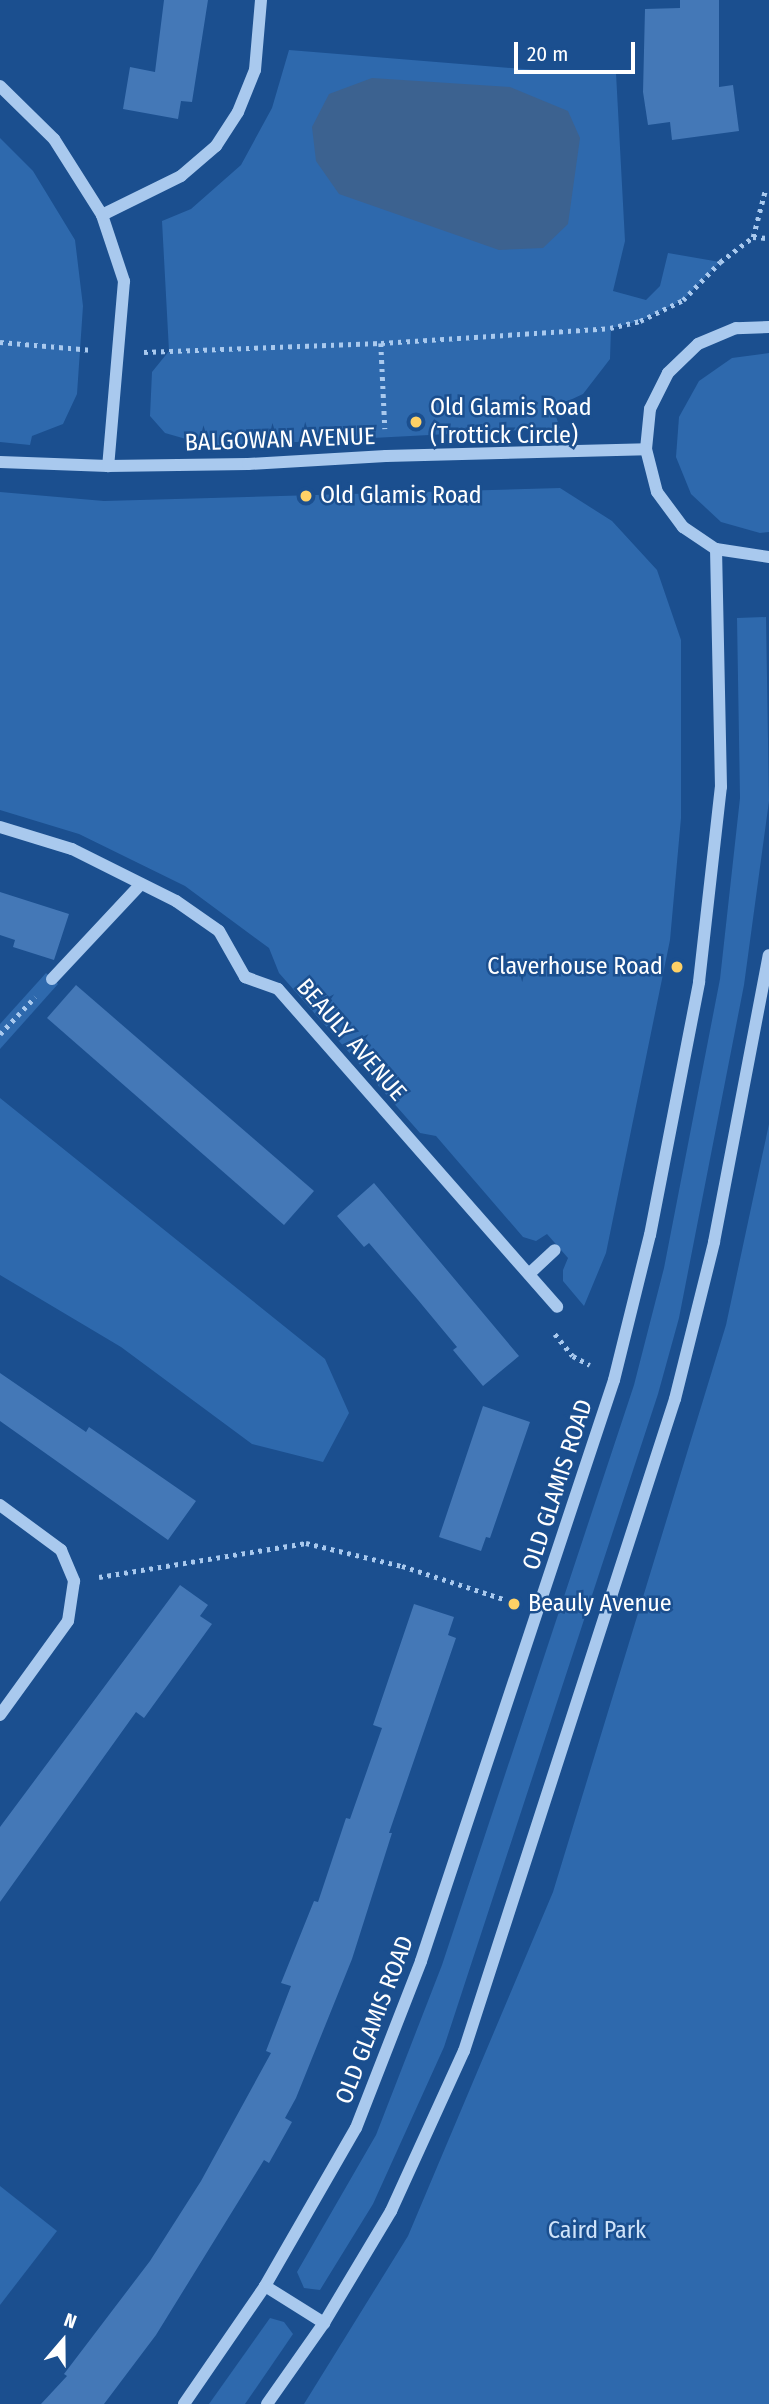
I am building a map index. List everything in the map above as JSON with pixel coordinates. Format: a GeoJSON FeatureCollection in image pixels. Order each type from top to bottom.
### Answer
{"type":"FeatureCollection","features":[{"type":"Feature","properties":{"kind":"street"},"geometry":{"type":"LineString","coordinates":[[102,215],[181,176],[216,146],[238,112],[255,70],[261,0]]}},
{"type":"Feature","properties":{"kind":"street"},"geometry":{"type":"LineString","coordinates":[[0,86],[54,139],[102,215],[124,281],[108,466]]}},
{"type":"Feature","properties":{"kind":"street"},"geometry":{"type":"LineString","coordinates":[[769,327],[736,328],[698,344],[668,373],[650,409],[646,449],[657,492],[683,527],[716,549],[769,557]]}},
{"type":"Feature","properties":{"kind":"street","name":"BALGOWAN AVENUE"},"geometry":{"type":"LineString","coordinates":[[0,462],[108,466],[247,464],[386,456],[646,449]]}},
{"type":"Feature","properties":{"kind":"street","name":"OLD GLAMIS ROAD"},"geometry":{"type":"LineString","coordinates":[[184,2404],[265,2286],[356,2128],[421,1961],[614,1380],[650,1235],[699,982],[721,788],[716,549]]}},
{"type":"Feature","properties":{"kind":"street","name":"BEAULY AVENUE"},"geometry":{"type":"LineString","coordinates":[[0,827],[72,849],[176,901],[219,931],[245,977],[278,989],[557,1307]]}},
{"type":"Feature","properties":{"kind":"street"},"geometry":{"type":"LineString","coordinates":[[52,979],[141,884]]}},
{"type":"Feature","properties":{"kind":"street"},"geometry":{"type":"LineString","coordinates":[[267,2404],[324,2323],[391,2211],[469,2038],[675,1399],[714,1242],[769,956]]}},
{"type":"Feature","properties":{"kind":"street"},"geometry":{"type":"LineString","coordinates":[[529,1274],[555,1250]]}},
{"type":"Feature","properties":{"kind":"street"},"geometry":{"type":"LineString","coordinates":[[0,1505],[61,1550],[74,1581],[68,1620],[0,1715]]}},
{"type":"Feature","properties":{"kind":"street"},"geometry":{"type":"LineString","coordinates":[[265,2286],[324,2323]]}},
{"type":"Feature","properties":{"kind":"path"},"geometry":{"type":"LineString","coordinates":[[0,342],[117,353],[381,343],[610,328],[640,321],[683,300],[720,262],[753,237],[765,191]]}},
{"type":"Feature","properties":{"kind":"path"},"geometry":{"type":"LineString","coordinates":[[753,237],[769,238]]}},
{"type":"Feature","properties":{"kind":"path"},"geometry":{"type":"LineString","coordinates":[[381,343],[386,456]]}},
{"type":"Feature","properties":{"kind":"path"},"geometry":{"type":"LineString","coordinates":[[0,1034],[52,979]]}},
{"type":"Feature","properties":{"kind":"path"},"geometry":{"type":"LineString","coordinates":[[557,1307],[542,1319],[573,1356],[614,1380]]}},
{"type":"Feature","properties":{"kind":"path"},"geometry":{"type":"LineString","coordinates":[[74,1581],[306,1543],[402,1566],[539,1610]]}},
{"type":"Feature","properties":{"kind":"green space"},"geometry":{"type":"Polygon","coordinates":[[[289,50],[572,73],[616,73],[625,241],[613,291],[646,300],[660,286],[668,253],[720,262],[683,300],[640,321],[611,328],[610,359],[583,394],[553,408],[560,428],[186,448],[186,439],[165,433],[150,416],[152,372],[169,351],[162,221],[191,209],[241,165],[272,108],[289,50]]]}},
{"type":"Feature","properties":{"kind":"green space"},"geometry":{"type":"Polygon","coordinates":[[[0,138],[33,171],[75,240],[83,306],[77,394],[63,424],[32,436],[30,445],[0,442],[0,138]]]}},
{"type":"Feature","properties":{"kind":"green space"},"geometry":{"type":"Polygon","coordinates":[[[769,353],[769,532],[760,533],[721,522],[691,494],[676,457],[679,417],[699,381],[732,358],[769,353]]]}},
{"type":"Feature","properties":{"kind":"green space"},"geometry":{"type":"Polygon","coordinates":[[[560,488],[612,521],[657,570],[681,640],[681,818],[670,940],[606,1253],[584,1306],[563,1281],[563,1270],[568,1258],[547,1234],[536,1241],[523,1237],[436,1136],[420,1133],[279,973],[269,948],[185,886],[79,834],[0,810],[0,492],[104,501],[560,488]]]}},
{"type":"Feature","properties":{"kind":"green space"},"geometry":{"type":"Polygon","coordinates":[[[766,617],[769,801],[744,985],[679,1318],[658,1394],[444,2047],[373,2204],[320,2290],[304,2288],[297,2272],[376,2135],[442,1965],[634,1385],[664,1268],[720,979],[740,798],[737,618],[766,617]]]}},
{"type":"Feature","properties":{"kind":"green space"},"geometry":{"type":"Polygon","coordinates":[[[46,973],[58,984],[0,1049],[0,1024],[46,973]]]}},
{"type":"Feature","properties":{"kind":"green space"},"geometry":{"type":"Polygon","coordinates":[[[0,1098],[325,1359],[349,1413],[323,1462],[252,1444],[121,1347],[0,1275],[0,1098]]]}},
{"type":"Feature","properties":{"kind":"green space","name":"Caird Park"},"geometry":{"type":"Polygon","coordinates":[[[769,1124],[769,2404],[304,2404],[408,2236],[553,1892],[726,1325],[769,1124]]]}},
{"type":"Feature","properties":{"kind":"green space"},"geometry":{"type":"Polygon","coordinates":[[[0,2186],[57,2231],[0,2305],[0,2186]]]}},
{"type":"Feature","properties":{"kind":"green space"},"geometry":{"type":"Polygon","coordinates":[[[270,2318],[284,2322],[293,2334],[245,2404],[209,2404],[270,2318]]]}},
{"type":"Feature","properties":{"kind":"shaded area"},"geometry":{"type":"Polygon","coordinates":[[[372,78],[510,87],[568,111],[580,138],[568,224],[543,248],[499,250],[339,194],[316,161],[312,127],[329,94],[372,78]]]}},
{"type":"Feature","properties":{"kind":"building"},"geometry":{"type":"Polygon","coordinates":[[[164,0],[208,0],[192,102],[181,101],[178,119],[123,109],[130,67],[155,72],[164,0]]]}},
{"type":"Feature","properties":{"kind":"building"},"geometry":{"type":"Polygon","coordinates":[[[680,0],[719,0],[719,87],[733,85],[739,131],[672,140],[670,122],[648,125],[643,92],[645,9],[680,8],[680,0]]]}},
{"type":"Feature","properties":{"kind":"building"},"geometry":{"type":"Polygon","coordinates":[[[0,892],[69,914],[54,960],[13,947],[15,940],[0,935],[0,892]]]}},
{"type":"Feature","properties":{"kind":"building"},"geometry":{"type":"Polygon","coordinates":[[[76,985],[314,1191],[284,1225],[47,1018],[76,985]]]}},
{"type":"Feature","properties":{"kind":"building"},"geometry":{"type":"Polygon","coordinates":[[[374,1183],[519,1356],[483,1386],[453,1350],[457,1347],[418,1300],[369,1243],[364,1247],[337,1216],[374,1183]]]}},
{"type":"Feature","properties":{"kind":"building"},"geometry":{"type":"Polygon","coordinates":[[[0,1373],[86,1432],[89,1427],[196,1501],[168,1540],[0,1421],[0,1373]]]}},
{"type":"Feature","properties":{"kind":"building"},"geometry":{"type":"Polygon","coordinates":[[[483,1406],[530,1422],[490,1538],[486,1537],[481,1551],[439,1537],[483,1406]]]}},
{"type":"Feature","properties":{"kind":"building"},"geometry":{"type":"Polygon","coordinates":[[[180,1585],[208,1605],[200,1616],[212,1624],[144,1718],[136,1712],[0,1902],[0,1827],[180,1585]]]}},
{"type":"Feature","properties":{"kind":"building"},"geometry":{"type":"Polygon","coordinates":[[[414,1604],[454,1617],[448,1635],[456,1638],[389,1833],[392,1833],[352,1959],[296,2098],[285,2118],[292,2122],[269,2163],[264,2160],[156,2335],[104,2404],[41,2404],[67,2376],[64,2374],[150,2261],[201,2181],[271,2053],[266,2051],[291,1986],[281,1983],[314,1901],[318,1902],[346,1818],[350,1819],[382,1728],[373,1725],[414,1604]]]}},
{"type":"Feature","properties":{"kind":"place","name":"Old Glamis Road (Trottick Circle)"},"geometry":{"type":"Point","coordinates":[416,422]}},
{"type":"Feature","properties":{"kind":"place","name":"Old Glamis Road"},"geometry":{"type":"Point","coordinates":[306,496]}},
{"type":"Feature","properties":{"kind":"place","name":"Claverhouse Road"},"geometry":{"type":"Point","coordinates":[677,967]}},
{"type":"Feature","properties":{"kind":"place","name":"Beauly Avenue"},"geometry":{"type":"Point","coordinates":[514,1604]}}]}
